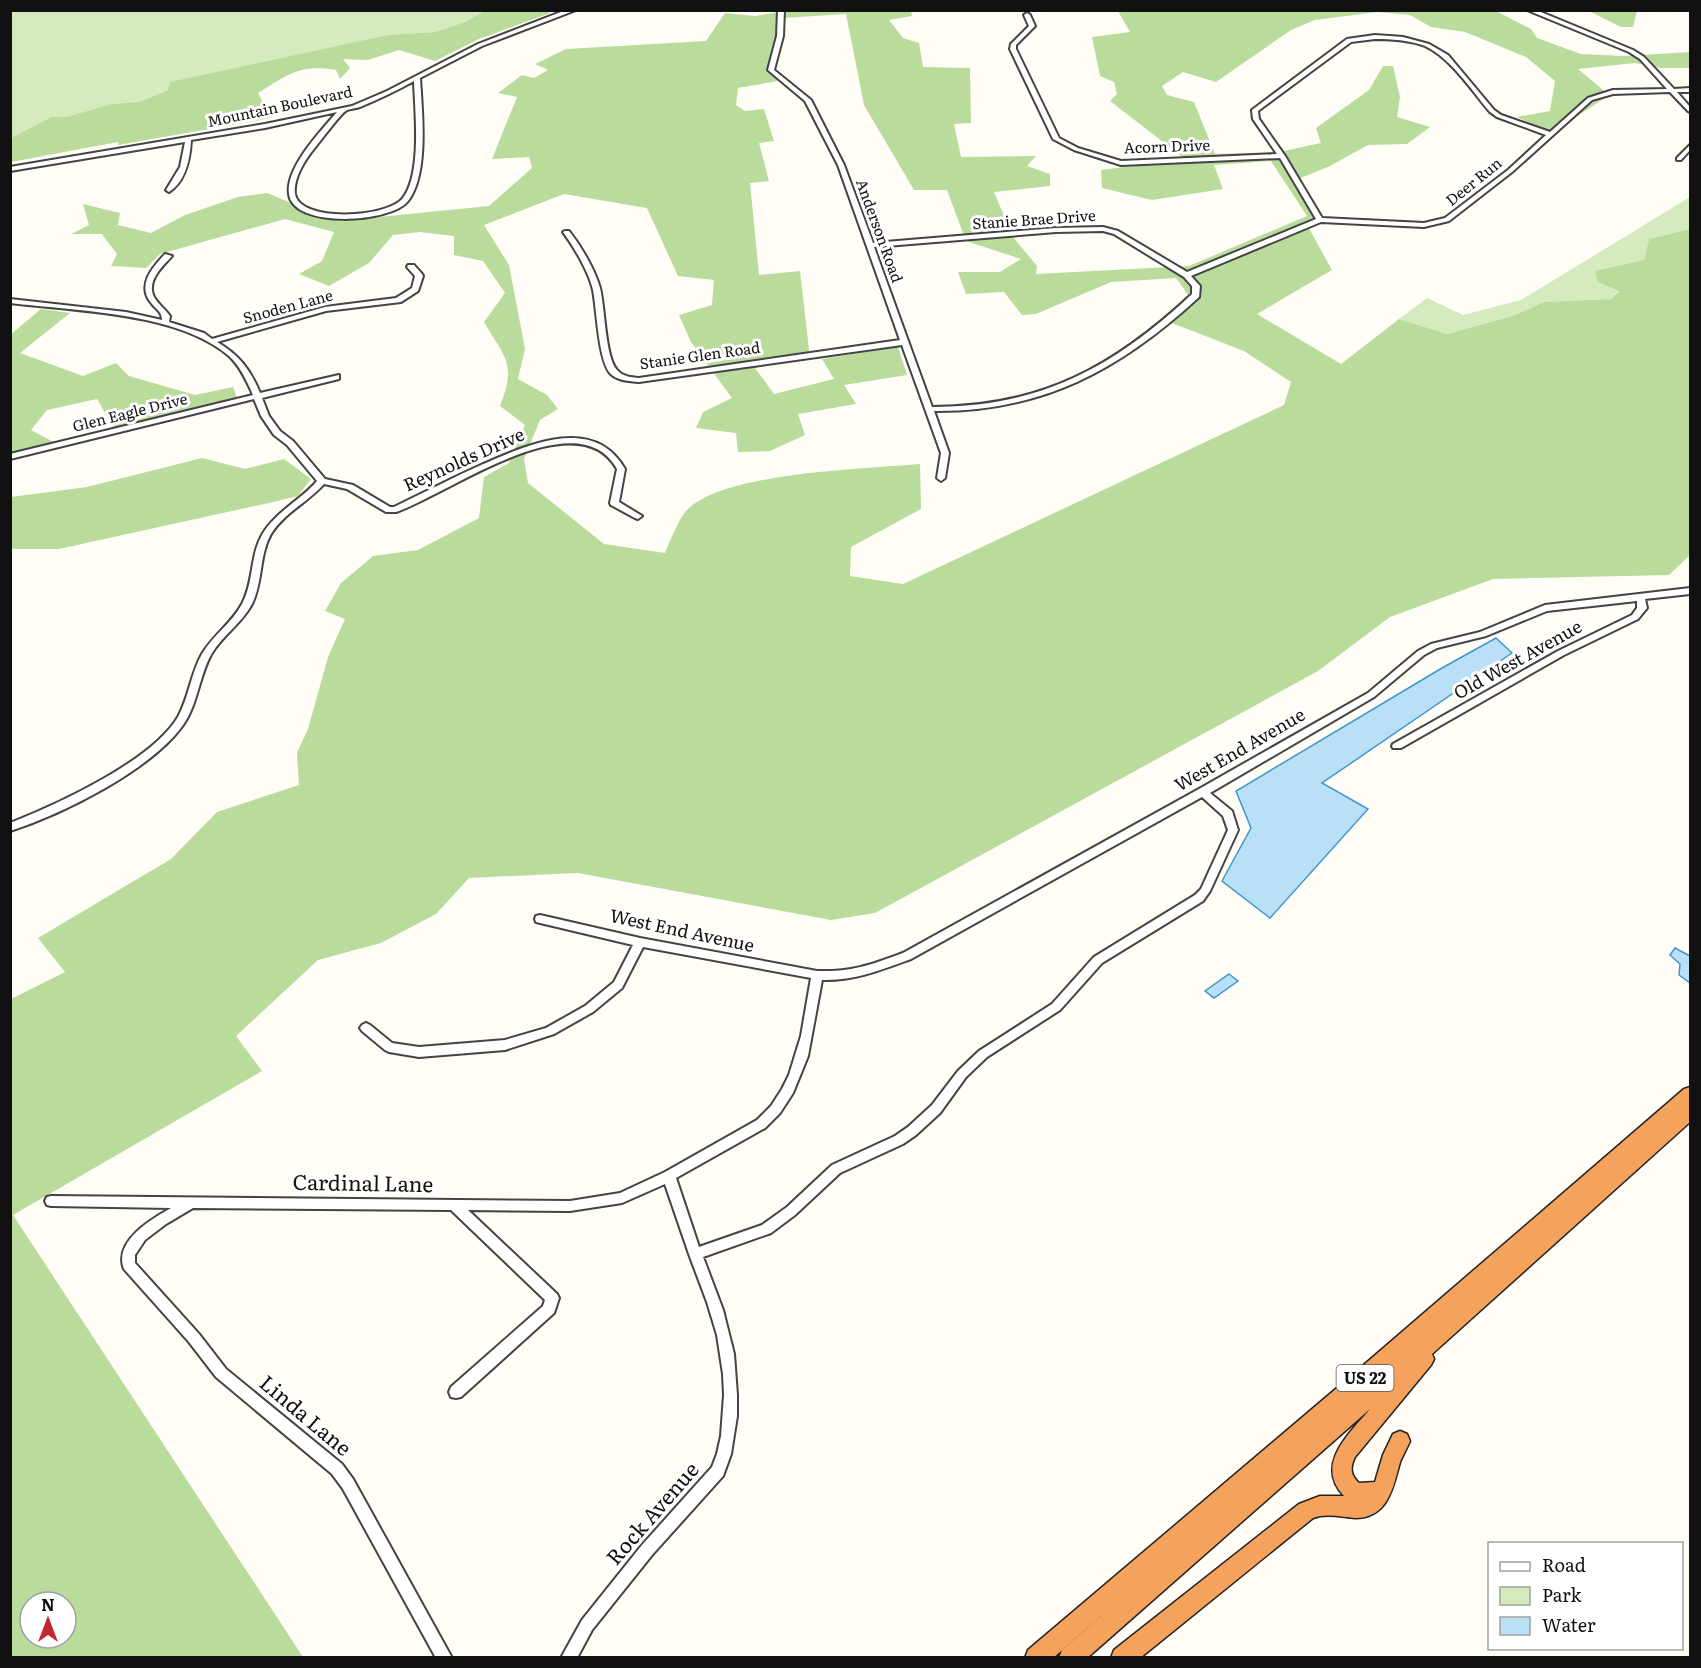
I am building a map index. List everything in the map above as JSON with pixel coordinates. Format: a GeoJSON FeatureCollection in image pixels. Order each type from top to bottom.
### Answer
{"type":"FeatureCollection","features":[{"type":"Feature","properties":{"kind":"highway","name":"US 22"},"geometry":{"type":"LineString","coordinates":[[1036,1658],[1690,1095]]}},
{"type":"Feature","properties":{"kind":"highway","name":"US 22"},"geometry":{"type":"LineString","coordinates":[[1070,1658],[1444,1332],[1690,1112]]}},
{"type":"Feature","properties":{"kind":"highway"},"geometry":{"type":"LineString","coordinates":[[1381,1490],[1368,1494],[1354,1492],[1342,1476],[1340,1464],[1348,1450],[1392,1400],[1444,1332]]}},
{"type":"Feature","properties":{"kind":"highway"},"geometry":{"type":"LineString","coordinates":[[1122,1658],[1306,1511],[1320,1506],[1363,1507],[1377,1501],[1386,1481],[1389,1462],[1400,1442]]}},
{"type":"Feature","properties":{"kind":"street","name":"Mountain Boulevard"},"geometry":{"type":"LineString","coordinates":[[10,169],[343,110],[368,102],[480,45],[573,10]]}},
{"type":"Feature","properties":{"kind":"street","name":"Anderson Road"},"geometry":{"type":"LineString","coordinates":[[781,10],[780,36],[771,70],[803,95],[812,107],[841,165],[945,453],[941,478]]}},
{"type":"Feature","properties":{"kind":"street"},"geometry":{"type":"LineString","coordinates":[[1530,10],[1631,51],[1642,58],[1690,110]]}},
{"type":"Feature","properties":{"kind":"street","name":"Acorn Drive"},"geometry":{"type":"LineString","coordinates":[[1027,15],[1032,26],[1013,45],[1013,49],[1051,130],[1064,145],[1094,157],[1121,163],[1282,156]]}},
{"type":"Feature","properties":{"kind":"street"},"geometry":{"type":"LineString","coordinates":[[1320,220],[1282,156],[1256,119],[1257,107],[1340,46],[1359,38],[1401,38],[1433,48],[1446,56],[1492,111],[1508,120],[1550,134]]}},
{"type":"Feature","properties":{"kind":"street"},"geometry":{"type":"LineString","coordinates":[[343,110],[313,146],[298,169],[292,191],[294,201],[300,208],[336,217],[381,214],[393,210],[405,200],[419,161],[417,78]]}},
{"type":"Feature","properties":{"kind":"street","name":"Deer Run"},"geometry":{"type":"LineString","coordinates":[[1187,275],[1320,220],[1424,225],[1447,220],[1510,171],[1590,99],[1613,92],[1690,90]]}},
{"type":"Feature","properties":{"kind":"street"},"geometry":{"type":"LineString","coordinates":[[169,190],[183,174],[186,166],[188,139]]}},
{"type":"Feature","properties":{"kind":"street"},"geometry":{"type":"LineString","coordinates":[[1679,159],[1690,147]]}},
{"type":"Feature","properties":{"kind":"street","name":"Stanie Brae Drive"},"geometry":{"type":"LineString","coordinates":[[871,245],[1103,228],[1116,232],[1187,275]]}},
{"type":"Feature","properties":{"kind":"street","name":"Stanie Glen Road"},"geometry":{"type":"LineString","coordinates":[[567,232],[576,244],[596,287],[606,351],[613,371],[623,378],[639,380],[904,342]]}},
{"type":"Feature","properties":{"kind":"street"},"geometry":{"type":"LineString","coordinates":[[165,323],[166,316],[163,310],[150,296],[149,280],[168,256]]}},
{"type":"Feature","properties":{"kind":"street","name":"Snoden Lane"},"geometry":{"type":"LineString","coordinates":[[212,341],[325,309],[398,300],[410,294],[418,284],[419,276],[411,267]]}},
{"type":"Feature","properties":{"kind":"street"},"geometry":{"type":"LineString","coordinates":[[930,409],[973,408],[1010,403],[1053,390],[1100,368],[1158,331],[1196,295],[1196,286],[1187,275]]}},
{"type":"Feature","properties":{"kind":"street"},"geometry":{"type":"LineString","coordinates":[[10,302],[126,314],[188,330],[212,341],[230,353],[245,369],[265,416],[277,433],[290,443],[322,481],[312,495],[273,525],[266,536],[259,550],[246,607],[206,654],[181,720],[170,735],[151,752],[103,782],[10,827]]}},
{"type":"Feature","properties":{"kind":"street","name":"Glen Eagle Drive"},"geometry":{"type":"LineString","coordinates":[[10,457],[336,377]]}},
{"type":"Feature","properties":{"kind":"street","name":"Reynolds Drive"},"geometry":{"type":"LineString","coordinates":[[322,481],[350,487],[390,510],[534,445],[552,441],[569,441],[599,446],[611,452],[621,469],[614,503],[638,516]]}},
{"type":"Feature","properties":{"kind":"street","name":"West End Avenue"},"geometry":{"type":"LineString","coordinates":[[540,919],[640,942],[817,975],[840,976],[859,973],[907,956],[1203,792],[1371,695],[1421,653],[1434,646],[1483,634],[1545,608],[1690,591]]}},
{"type":"Feature","properties":{"kind":"street","name":"Old West Avenue"},"geometry":{"type":"LineString","coordinates":[[1396,746],[1561,653],[1635,617],[1642,608],[1642,600],[1638,596]]}},
{"type":"Feature","properties":{"kind":"street"},"geometry":{"type":"LineString","coordinates":[[695,1254],[766,1229],[791,1211],[836,1169],[899,1140],[912,1131],[936,1109],[962,1074],[983,1054],[1007,1036],[1056,1007],[1098,960],[1199,898],[1205,891],[1233,830],[1228,814],[1203,792]]}},
{"type":"Feature","properties":{"kind":"street"},"geometry":{"type":"LineString","coordinates":[[366,1028],[389,1047],[419,1052],[471,1048],[517,1041],[550,1031],[589,1009],[618,985],[640,942]]}},
{"type":"Feature","properties":{"kind":"street"},"geometry":{"type":"LineString","coordinates":[[669,1176],[761,1124],[790,1090],[806,1042],[817,975]]}},
{"type":"Feature","properties":{"kind":"street","name":"Rock Avenue"},"geometry":{"type":"LineString","coordinates":[[568,1658],[587,1624],[647,1550],[718,1471],[722,1461],[729,1402],[726,1347],[720,1319],[669,1176]]}},
{"type":"Feature","properties":{"kind":"street","name":"Cardinal Lane"},"geometry":{"type":"LineString","coordinates":[[51,1201],[570,1206],[622,1198],[669,1176]]}},
{"type":"Feature","properties":{"kind":"street","name":"Linda Lane"},"geometry":{"type":"LineString","coordinates":[[192,1202],[140,1236],[128,1259],[129,1265],[194,1338],[221,1373],[337,1468],[446,1658]]}},
{"type":"Feature","properties":{"kind":"street"},"geometry":{"type":"LineString","coordinates":[[453,1204],[549,1292],[553,1304],[456,1392]]}},
{"type":"Feature","properties":{"kind":"green space"},"geometry":{"type":"Polygon","coordinates":[[[791,10],[911,11],[912,16],[889,20],[903,38],[919,43],[923,67],[970,68],[971,123],[954,124],[961,157],[1036,156],[1027,166],[1050,174],[1050,186],[994,192],[1013,237],[1037,266],[1036,274],[1189,266],[1307,216],[1271,161],[1214,165],[1223,189],[1152,200],[1102,188],[1101,170],[1185,159],[1110,101],[1117,94],[1114,82],[1100,76],[1092,37],[1130,32],[1118,11],[1496,11],[1531,29],[1537,38],[1581,54],[1624,56],[1690,52],[1690,68],[1660,68],[1635,63],[1578,69],[1609,95],[1552,133],[1517,117],[1550,111],[1555,81],[1526,57],[1465,32],[1431,27],[1410,15],[1377,12],[1315,20],[1291,30],[1216,82],[1183,72],[1162,86],[1167,95],[1194,102],[1215,154],[1279,152],[1321,143],[1316,128],[1369,90],[1383,66],[1393,66],[1400,97],[1397,117],[1430,127],[1407,144],[1368,145],[1330,166],[1296,180],[1316,219],[1306,223],[1332,270],[1257,314],[1341,364],[1399,319],[1448,334],[1515,315],[1544,302],[1611,299],[1619,291],[1598,282],[1595,271],[1644,260],[1649,239],[1690,229],[1690,555],[1669,575],[1493,579],[1390,617],[1318,671],[875,913],[831,920],[578,873],[469,878],[436,914],[381,943],[318,960],[236,1036],[262,1071],[13,1215],[303,1657],[11,1658],[11,999],[65,972],[38,938],[171,859],[217,812],[299,785],[297,753],[308,729],[328,657],[345,619],[325,611],[341,583],[373,556],[418,550],[479,518],[484,477],[509,463],[525,425],[500,406],[508,380],[508,370],[503,353],[484,322],[505,293],[483,261],[454,255],[454,236],[420,232],[393,235],[369,263],[329,286],[299,274],[322,261],[334,232],[285,219],[160,254],[146,268],[111,266],[117,254],[102,234],[71,234],[89,225],[83,204],[120,213],[118,225],[151,233],[185,215],[238,197],[267,193],[308,210],[359,219],[489,206],[532,168],[529,157],[492,159],[517,97],[498,93],[522,75],[534,78],[548,70],[535,64],[566,49],[706,41],[725,13],[755,16],[791,10]],[[846,14],[782,18],[771,64],[783,80],[738,88],[736,105],[745,111],[764,109],[774,141],[759,143],[769,181],[750,183],[759,275],[800,271],[810,358],[755,368],[774,394],[834,379],[822,359],[898,347],[907,375],[844,385],[856,404],[798,414],[805,435],[770,451],[738,452],[736,433],[696,428],[703,412],[732,398],[691,342],[679,315],[712,305],[714,280],[678,276],[647,208],[564,194],[484,225],[509,265],[525,349],[518,379],[547,395],[558,409],[540,420],[524,459],[528,483],[604,544],[665,553],[678,524],[688,509],[707,497],[733,487],[798,474],[920,464],[921,509],[851,547],[850,576],[903,584],[1284,405],[1291,382],[1244,351],[1172,323],[1191,299],[1176,278],[1111,282],[1036,314],[1022,315],[1004,292],[966,294],[958,272],[1000,272],[1021,259],[966,241],[947,190],[914,190],[864,105],[846,14]]]}},
{"type":"Feature","properties":{"kind":"green space"},"geometry":{"type":"Polygon","coordinates":[[[11,11],[484,11],[465,22],[435,32],[388,35],[284,59],[168,90],[139,102],[111,104],[66,117],[51,117],[11,138],[11,11]]]}},
{"type":"Feature","properties":{"kind":"green space"},"geometry":{"type":"Polygon","coordinates":[[[484,11],[547,11],[550,13],[479,39],[435,61],[399,50],[368,60],[343,59],[350,68],[340,79],[336,70],[312,69],[294,72],[258,93],[271,118],[118,145],[118,142],[11,162],[11,138],[51,117],[66,117],[111,104],[139,102],[168,90],[170,82],[388,35],[435,32],[465,22],[484,11]]]}},
{"type":"Feature","properties":{"kind":"green space"},"geometry":{"type":"Polygon","coordinates":[[[1589,11],[1637,11],[1633,27],[1621,27],[1589,11]]]}},
{"type":"Feature","properties":{"kind":"green space"},"geometry":{"type":"Polygon","coordinates":[[[1690,197],[1690,229],[1649,239],[1644,260],[1611,299],[1544,302],[1515,315],[1448,334],[1399,319],[1427,298],[1463,315],[1521,300],[1690,197]]]}},
{"type":"Feature","properties":{"kind":"green space"},"geometry":{"type":"Polygon","coordinates":[[[41,309],[70,313],[20,353],[83,376],[116,363],[129,376],[195,395],[233,387],[238,401],[115,430],[97,399],[47,410],[31,430],[59,445],[11,456],[10,335],[41,309]]]}},
{"type":"Feature","properties":{"kind":"green space"},"geometry":{"type":"Polygon","coordinates":[[[202,458],[245,469],[284,459],[311,479],[298,496],[273,502],[59,549],[11,549],[11,497],[87,487],[202,458]]]}},
{"type":"Feature","properties":{"kind":"water"},"geometry":{"type":"Polygon","coordinates":[[[1496,638],[1512,653],[1322,783],[1368,809],[1270,918],[1222,881],[1251,828],[1236,791],[1496,638]]]}},
{"type":"Feature","properties":{"kind":"water"},"geometry":{"type":"Polygon","coordinates":[[[1675,948],[1690,956],[1690,983],[1679,975],[1680,964],[1670,955],[1675,948]]]}},
{"type":"Feature","properties":{"kind":"water"},"geometry":{"type":"Polygon","coordinates":[[[1229,974],[1238,981],[1214,998],[1205,991],[1229,974]]]}}]}
